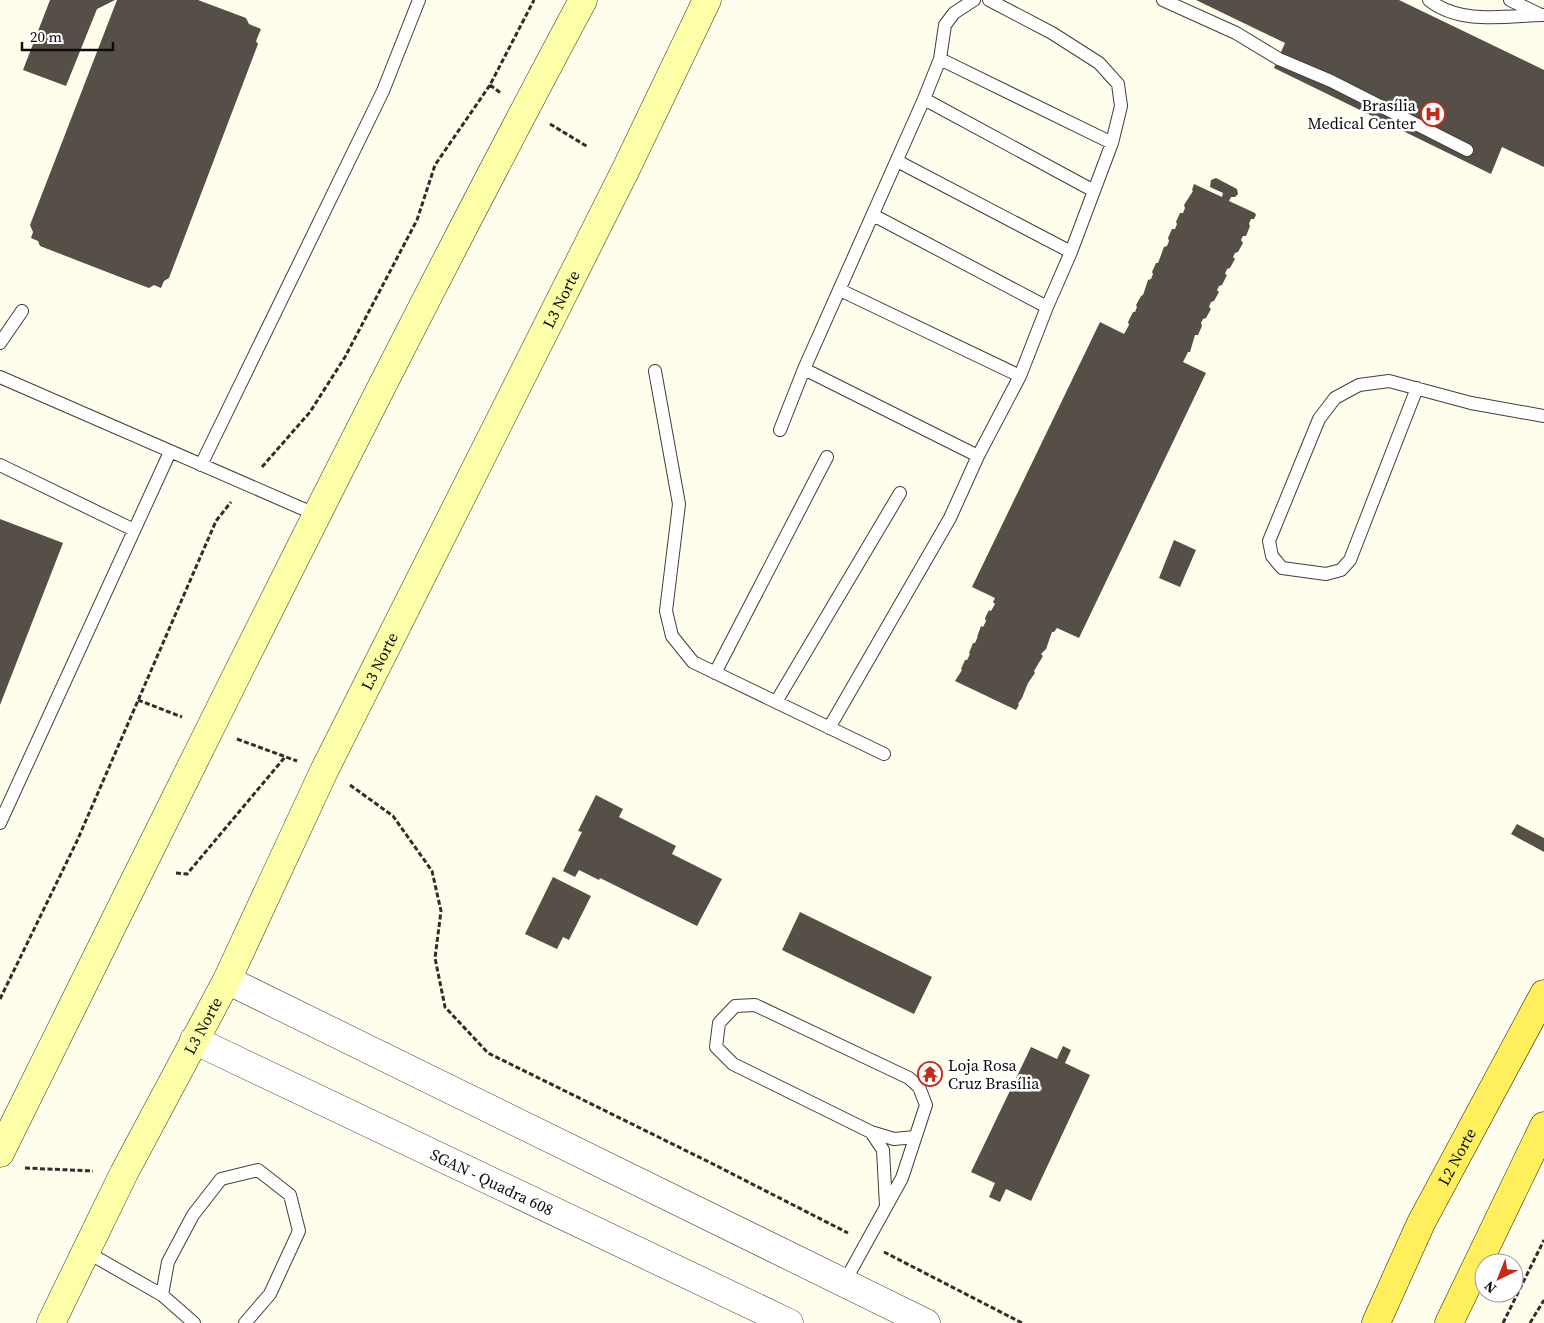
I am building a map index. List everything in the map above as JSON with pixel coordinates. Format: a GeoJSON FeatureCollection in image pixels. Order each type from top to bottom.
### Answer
{"type":"FeatureCollection","features":[{"type":"Feature","properties":{"kind":"main road"},"geometry":{"type":"LineString","coordinates":[[10,1160],[210,728],[524,109],[583,0]]}},
{"type":"Feature","properties":{"kind":"main road","name":"L3 Norte"},"geometry":{"type":"LineString","coordinates":[[51,1323],[124,1173],[227,980],[324,771],[626,169],[708,0]]}},
{"type":"Feature","properties":{"kind":"main road","name":"L2 Norte"},"geometry":{"type":"LineString","coordinates":[[1376,1323],[1421,1222],[1544,994]]}},
{"type":"Feature","properties":{"kind":"main road"},"geometry":{"type":"LineString","coordinates":[[1449,1323],[1544,1126]]}},
{"type":"Feature","properties":{"kind":"street"},"geometry":{"type":"LineString","coordinates":[[227,980],[926,1323]]}},
{"type":"Feature","properties":{"kind":"street","name":"SGAN - Quadra 608"},"geometry":{"type":"LineString","coordinates":[[194,1040],[789,1323]]}},
{"type":"Feature","properties":{"kind":"lane"},"geometry":{"type":"LineString","coordinates":[[201,465],[383,91],[420,0]]}},
{"type":"Feature","properties":{"kind":"lane"},"geometry":{"type":"LineString","coordinates":[[780,430],[804,369],[924,99],[940,59],[945,25],[954,13],[974,0]]}},
{"type":"Feature","properties":{"kind":"lane"},"geometry":{"type":"LineString","coordinates":[[829,728],[950,518],[978,456],[1020,376],[1071,252],[1112,143],[1121,106],[1118,84],[1098,63],[1052,33],[989,0]]}},
{"type":"Feature","properties":{"kind":"lane"},"geometry":{"type":"LineString","coordinates":[[1163,0],[1236,33],[1279,58],[1331,81],[1467,150]]}},
{"type":"Feature","properties":{"kind":"lane"},"geometry":{"type":"LineString","coordinates":[[1429,0],[1436,5],[1470,17],[1543,16]]}},
{"type":"Feature","properties":{"kind":"lane"},"geometry":{"type":"LineString","coordinates":[[1510,0],[1543,16]]}},
{"type":"Feature","properties":{"kind":"lane"},"geometry":{"type":"LineString","coordinates":[[940,59],[1112,143]]}},
{"type":"Feature","properties":{"kind":"lane"},"geometry":{"type":"LineString","coordinates":[[924,99],[1094,191]]}},
{"type":"Feature","properties":{"kind":"lane"},"geometry":{"type":"LineString","coordinates":[[897,161],[1071,252]]}},
{"type":"Feature","properties":{"kind":"lane"},"geometry":{"type":"LineString","coordinates":[[873,215],[1047,307]]}},
{"type":"Feature","properties":{"kind":"lane"},"geometry":{"type":"LineString","coordinates":[[840,290],[1020,376]]}},
{"type":"Feature","properties":{"kind":"lane"},"geometry":{"type":"LineString","coordinates":[[0,343],[22,311]]}},
{"type":"Feature","properties":{"kind":"lane"},"geometry":{"type":"LineString","coordinates":[[804,369],[978,456]]}},
{"type":"Feature","properties":{"kind":"lane"},"geometry":{"type":"LineString","coordinates":[[655,372],[679,504],[666,611],[672,636],[693,662],[884,754]]}},
{"type":"Feature","properties":{"kind":"lane"},"geometry":{"type":"LineString","coordinates":[[0,377],[317,515]]}},
{"type":"Feature","properties":{"kind":"lane"},"geometry":{"type":"LineString","coordinates":[[1417,388],[1350,560],[1341,570],[1326,574],[1282,568],[1272,556],[1269,541],[1319,419],[1335,398],[1359,385],[1389,381],[1417,388],[1470,403],[1544,416]]}},
{"type":"Feature","properties":{"kind":"lane"},"geometry":{"type":"LineString","coordinates":[[0,823],[170,452]]}},
{"type":"Feature","properties":{"kind":"lane"},"geometry":{"type":"LineString","coordinates":[[715,672],[826,457]]}},
{"type":"Feature","properties":{"kind":"lane"},"geometry":{"type":"LineString","coordinates":[[0,465],[134,530]]}},
{"type":"Feature","properties":{"kind":"lane"},"geometry":{"type":"LineString","coordinates":[[776,702],[900,493]]}},
{"type":"Feature","properties":{"kind":"lane"},"geometry":{"type":"LineString","coordinates":[[844,1283],[902,1178],[926,1105],[919,1087],[909,1078],[755,1005],[736,1006],[718,1023],[716,1047],[733,1064],[871,1132],[894,1139],[915,1137]]}},
{"type":"Feature","properties":{"kind":"lane"},"geometry":{"type":"LineString","coordinates":[[871,1132],[883,1150],[886,1206]]}},
{"type":"Feature","properties":{"kind":"lane"},"geometry":{"type":"LineString","coordinates":[[162,1295],[168,1262],[193,1215],[221,1179],[258,1170],[290,1195],[298,1231],[270,1294],[245,1323]]}},
{"type":"Feature","properties":{"kind":"lane"},"geometry":{"type":"LineString","coordinates":[[85,1251],[162,1295],[194,1323]]}},
{"type":"Feature","properties":{"kind":"path"},"geometry":{"type":"LineString","coordinates":[[490,85],[502,94]]}},
{"type":"Feature","properties":{"kind":"path"},"geometry":{"type":"LineString","coordinates":[[546,122],[588,147]]}},
{"type":"Feature","properties":{"kind":"path"},"geometry":{"type":"LineString","coordinates":[[138,700],[324,771],[360,791],[393,816],[432,871],[441,911],[435,958],[446,1007],[488,1053],[702,1158],[1022,1323]]}},
{"type":"Feature","properties":{"kind":"path"},"geometry":{"type":"LineString","coordinates":[[176,873],[187,874],[285,757]]}},
{"type":"Feature","properties":{"kind":"path"},"geometry":{"type":"LineString","coordinates":[[10,1160],[124,1173]]}},
{"type":"Feature","properties":{"kind":"path"},"geometry":{"type":"LineString","coordinates":[[1503,1323],[1544,1240]]}},
{"type":"Feature","properties":{"kind":"path"},"geometry":{"type":"LineString","coordinates":[[1530,1323],[1544,1300]]}},
{"type":"Feature","properties":{"kind":"building"},"geometry":{"type":"Polygon","coordinates":[[[50,0],[115,0],[97,9],[66,86],[23,70],[50,0]]]}},
{"type":"Feature","properties":{"kind":"building"},"geometry":{"type":"Polygon","coordinates":[[[117,0],[198,0],[246,18],[249,24],[261,29],[256,41],[258,44],[169,278],[164,281],[161,288],[154,285],[149,288],[125,279],[40,246],[38,241],[31,238],[33,232],[30,225],[117,0]]]}},
{"type":"Feature","properties":{"kind":"building","name":"Brasília Medical Center"},"geometry":{"type":"Polygon","coordinates":[[[1196,0],[1399,0],[1544,70],[1544,167],[1502,147],[1491,174],[1274,68],[1285,43],[1196,0]]]}},
{"type":"Feature","properties":{"kind":"building"},"geometry":{"type":"Polygon","coordinates":[[[1216,178],[1237,189],[1238,194],[1235,197],[1231,197],[1229,201],[1256,215],[1254,219],[1251,219],[1246,236],[1243,236],[1241,240],[1243,243],[1238,252],[1235,253],[1233,257],[1235,259],[1230,268],[1227,269],[1225,274],[1227,275],[1217,290],[1219,292],[1209,307],[1211,309],[1206,318],[1203,319],[1198,335],[1195,335],[1190,352],[1188,352],[1183,362],[1206,373],[1079,638],[1057,628],[1052,632],[1046,649],[1041,654],[1043,656],[1016,710],[955,681],[970,654],[981,626],[983,627],[986,621],[985,618],[989,610],[991,611],[995,604],[993,602],[995,598],[972,587],[1100,322],[1124,334],[1133,312],[1135,312],[1136,305],[1143,295],[1148,280],[1151,279],[1156,263],[1158,263],[1164,247],[1167,246],[1172,229],[1175,229],[1180,213],[1183,213],[1184,205],[1193,191],[1194,184],[1222,197],[1223,193],[1210,187],[1211,180],[1216,178]]]}},
{"type":"Feature","properties":{"kind":"building"},"geometry":{"type":"Polygon","coordinates":[[[0,519],[63,543],[0,705],[0,519]]]}},
{"type":"Feature","properties":{"kind":"building"},"geometry":{"type":"Polygon","coordinates":[[[1174,540],[1196,550],[1180,587],[1159,578],[1174,540]]]}},
{"type":"Feature","properties":{"kind":"building"},"geometry":{"type":"Polygon","coordinates":[[[596,795],[623,809],[619,817],[676,846],[672,854],[722,879],[697,926],[600,878],[599,880],[579,870],[575,877],[563,871],[582,832],[578,831],[596,795]]]}},
{"type":"Feature","properties":{"kind":"building"},"geometry":{"type":"Polygon","coordinates":[[[1517,824],[1544,838],[1544,852],[1511,834],[1517,824]]]}},
{"type":"Feature","properties":{"kind":"building"},"geometry":{"type":"Polygon","coordinates":[[[553,877],[591,896],[569,940],[563,937],[557,949],[525,934],[553,877]]]}},
{"type":"Feature","properties":{"kind":"building"},"geometry":{"type":"Polygon","coordinates":[[[800,912],[932,977],[914,1014],[782,950],[800,912]]]}},
{"type":"Feature","properties":{"kind":"building"},"geometry":{"type":"Polygon","coordinates":[[[1063,1046],[1071,1050],[1065,1063],[1090,1075],[1031,1201],[1006,1189],[1000,1202],[989,1197],[995,1183],[971,1172],[1031,1047],[1057,1059],[1063,1046]]]}},
{"type":"Feature","properties":{"kind":"place","name":"Brasília Medical Center"},"geometry":{"type":"Point","coordinates":[1433,114]}},
{"type":"Feature","properties":{"kind":"place","name":"Loja Rosa Cruz Brasília"},"geometry":{"type":"Point","coordinates":[930,1074]}}]}
